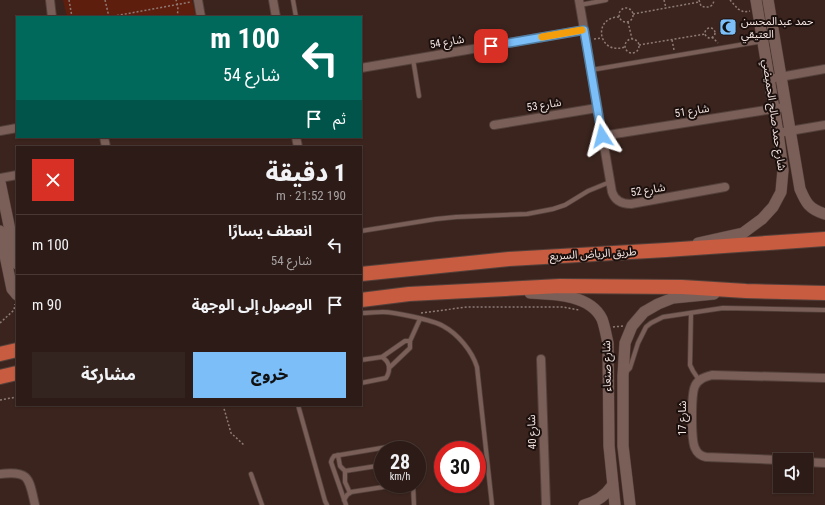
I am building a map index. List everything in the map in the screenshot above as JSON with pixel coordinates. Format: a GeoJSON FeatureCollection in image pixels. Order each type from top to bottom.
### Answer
{"type":"FeatureCollection","features":[{"type":"Feature","properties":{"kind":"highway","name":"طريق الرياض السريع"},"geometry":{"type":"LineString","coordinates":[[362,274],[509,259],[825,239]]}},
{"type":"Feature","properties":{"kind":"highway"},"geometry":{"type":"LineString","coordinates":[[362,300],[409,294],[560,286],[682,287],[746,291],[825,293]]}},
{"type":"Feature","properties":{"kind":"highway"},"geometry":{"type":"LineString","coordinates":[[0,354],[16,350]]}},
{"type":"Feature","properties":{"kind":"highway"},"geometry":{"type":"LineString","coordinates":[[0,377],[16,373]]}},
{"type":"Feature","properties":{"kind":"main road","name":"شارع حمد صالح الحميضي"},"geometry":{"type":"LineString","coordinates":[[666,250],[743,233],[762,219],[773,207],[781,192],[783,170],[778,133],[780,108],[775,78],[768,0]]}},
{"type":"Feature","properties":{"kind":"main road","name":"شارع حمد صالح الحميضي"},"geometry":{"type":"LineString","coordinates":[[757,5],[763,41],[775,78]]}},
{"type":"Feature","properties":{"kind":"main road","name":"شارع حمد صالح الحميضي"},"geometry":{"type":"LineString","coordinates":[[780,108],[790,131],[800,189],[806,204],[825,214]]}},
{"type":"Feature","properties":{"kind":"main road"},"geometry":{"type":"LineString","coordinates":[[0,182],[16,259]]}},
{"type":"Feature","properties":{"kind":"main road"},"geometry":{"type":"LineString","coordinates":[[0,231],[12,289],[16,293]]}},
{"type":"Feature","properties":{"kind":"main road","name":"شارع صنعاء"},"geometry":{"type":"LineString","coordinates":[[470,290],[572,297],[593,308],[601,317],[608,343],[609,446],[615,505]]}},
{"type":"Feature","properties":{"kind":"main road","name":"شارع صنعاء"},"geometry":{"type":"LineString","coordinates":[[629,500],[623,446],[623,376],[626,343],[632,326],[644,312],[673,298],[746,291]]}},
{"type":"Feature","properties":{"kind":"main road"},"geometry":{"type":"LineString","coordinates":[[608,378],[613,375],[623,376]]}},
{"type":"Feature","properties":{"kind":"main road"},"geometry":{"type":"LineString","coordinates":[[584,505],[599,499],[609,491],[612,486]]}},
{"type":"Feature","properties":{"kind":"main road"},"geometry":{"type":"LineString","coordinates":[[629,500],[640,505]]}},
{"type":"Feature","properties":{"kind":"main road"},"geometry":{"type":"LineString","coordinates":[[575,505],[588,505]]}},
{"type":"Feature","properties":{"kind":"street"},"geometry":{"type":"LineString","coordinates":[[50,0],[52,16]]}},
{"type":"Feature","properties":{"kind":"street"},"geometry":{"type":"LineString","coordinates":[[198,0],[201,16]]}},
{"type":"Feature","properties":{"kind":"street"},"geometry":{"type":"LineString","coordinates":[[273,0],[276,16]]}},
{"type":"Feature","properties":{"kind":"street","name":"شارع 52"},"geometry":{"type":"LineString","coordinates":[[580,2],[610,182],[612,192],[616,200],[626,204],[725,187]]}},
{"type":"Feature","properties":{"kind":"street","name":"شارع 54"},"geometry":{"type":"LineString","coordinates":[[362,68],[584,30]]}},
{"type":"Feature","properties":{"kind":"street"},"geometry":{"type":"LineString","coordinates":[[775,78],[825,69]]}},
{"type":"Feature","properties":{"kind":"street","name":"شارع 53"},"geometry":{"type":"LineString","coordinates":[[494,125],[597,108]]}},
{"type":"Feature","properties":{"kind":"street","name":"شارع 51"},"geometry":{"type":"LineString","coordinates":[[602,136],[780,108]]}},
{"type":"Feature","properties":{"kind":"street"},"geometry":{"type":"LineString","coordinates":[[778,133],[825,125]]}},
{"type":"Feature","properties":{"kind":"street"},"geometry":{"type":"LineString","coordinates":[[0,131],[16,128]]}},
{"type":"Feature","properties":{"kind":"street"},"geometry":{"type":"LineString","coordinates":[[0,178],[16,175]]}},
{"type":"Feature","properties":{"kind":"street","name":"شارع 40"},"geometry":{"type":"LineString","coordinates":[[541,359],[546,505]]}},
{"type":"Feature","properties":{"kind":"street"},"geometry":{"type":"LineString","coordinates":[[700,380],[712,375],[825,378]]}},
{"type":"Feature","properties":{"kind":"street","name":"شارع 17"},"geometry":{"type":"LineString","coordinates":[[700,380],[695,385],[693,393],[693,441],[698,453],[701,456],[706,457],[773,460]]}},
{"type":"Feature","properties":{"kind":"street"},"geometry":{"type":"LineString","coordinates":[[813,462],[825,462]]}},
{"type":"Feature","properties":{"kind":"street"},"geometry":{"type":"LineString","coordinates":[[0,474],[19,473],[23,475],[30,485],[34,505]]}},
{"type":"Feature","properties":{"kind":"lane"},"geometry":{"type":"LineString","coordinates":[[293,0],[296,16]]}},
{"type":"Feature","properties":{"kind":"lane"},"geometry":{"type":"LineString","coordinates":[[580,2],[606,0]]}},
{"type":"Feature","properties":{"kind":"lane"},"geometry":{"type":"LineString","coordinates":[[591,70],[763,41]]}},
{"type":"Feature","properties":{"kind":"lane"},"geometry":{"type":"LineString","coordinates":[[413,59],[419,96]]}},
{"type":"Feature","properties":{"kind":"lane"},"geometry":{"type":"LineString","coordinates":[[362,231],[442,218],[528,214],[566,205],[588,191],[610,182]]}},
{"type":"Feature","properties":{"kind":"lane"},"geometry":{"type":"LineString","coordinates":[[623,376],[630,368],[638,343],[646,327],[663,317],[723,308],[825,310]]}},
{"type":"Feature","properties":{"kind":"lane"},"geometry":{"type":"LineString","coordinates":[[362,313],[383,312],[442,325],[455,334],[475,359],[492,505]]}},
{"type":"Feature","properties":{"kind":"lane"},"geometry":{"type":"LineString","coordinates":[[691,312],[690,365],[700,380]]}},
{"type":"Feature","properties":{"kind":"lane"},"geometry":{"type":"LineString","coordinates":[[362,383],[386,378],[390,368],[410,348],[410,341],[420,319]]}},
{"type":"Feature","properties":{"kind":"lane"},"geometry":{"type":"LineString","coordinates":[[362,360],[382,357],[405,341],[410,341]]}},
{"type":"Feature","properties":{"kind":"lane"},"geometry":{"type":"LineString","coordinates":[[382,357],[387,361],[390,368]]}},
{"type":"Feature","properties":{"kind":"lane"},"geometry":{"type":"LineString","coordinates":[[298,406],[327,505]]}},
{"type":"Feature","properties":{"kind":"lane"},"geometry":{"type":"LineString","coordinates":[[346,505],[331,462],[333,457],[374,449]]}},
{"type":"Feature","properties":{"kind":"lane"},"geometry":{"type":"LineString","coordinates":[[338,455],[340,466],[345,471],[345,482],[350,493]]}},
{"type":"Feature","properties":{"kind":"lane"},"geometry":{"type":"LineString","coordinates":[[345,471],[374,466]]}},
{"type":"Feature","properties":{"kind":"lane"},"geometry":{"type":"LineString","coordinates":[[251,474],[262,505]]}},
{"type":"Feature","properties":{"kind":"lane"},"geometry":{"type":"LineString","coordinates":[[344,500],[350,493],[374,489]]}},
{"type":"Feature","properties":{"kind":"lane"},"geometry":{"type":"LineString","coordinates":[[413,493],[414,505]]}},
{"type":"Feature","properties":{"kind":"path"},"geometry":{"type":"LineString","coordinates":[[69,0],[72,16]]}},
{"type":"Feature","properties":{"kind":"path"},"geometry":{"type":"LineString","coordinates":[[106,0],[109,16]]}},
{"type":"Feature","properties":{"kind":"path"},"geometry":{"type":"LineString","coordinates":[[176,0],[178,4],[177,16]]}},
{"type":"Feature","properties":{"kind":"path"},"geometry":{"type":"LineString","coordinates":[[114,16],[198,0]]}},
{"type":"Feature","properties":{"kind":"path"},"geometry":{"type":"LineString","coordinates":[[664,0],[666,8]]}},
{"type":"Feature","properties":{"kind":"path"},"geometry":{"type":"LineString","coordinates":[[634,14],[699,1],[701,6],[706,8],[710,7],[714,3],[714,0]]}},
{"type":"Feature","properties":{"kind":"path"},"geometry":{"type":"LineString","coordinates":[[730,0],[738,9],[744,12],[757,5]]}},
{"type":"Feature","properties":{"kind":"path"},"geometry":{"type":"LineString","coordinates":[[619,17],[622,10],[625,8],[632,10],[634,14]]}},
{"type":"Feature","properties":{"kind":"path"},"geometry":{"type":"LineString","coordinates":[[628,22],[631,21],[634,14]]}},
{"type":"Feature","properties":{"kind":"path"},"geometry":{"type":"LineString","coordinates":[[625,47],[616,49],[607,45],[602,38],[601,33],[602,28],[610,18],[619,17],[621,20],[628,22]]}},
{"type":"Feature","properties":{"kind":"path"},"geometry":{"type":"LineString","coordinates":[[628,22],[632,39],[639,45]]}},
{"type":"Feature","properties":{"kind":"path"},"geometry":{"type":"LineString","coordinates":[[705,34],[707,28],[713,29],[714,34],[712,37]]}},
{"type":"Feature","properties":{"kind":"path"},"geometry":{"type":"LineString","coordinates":[[639,45],[705,34],[706,36],[712,37],[722,48]]}},
{"type":"Feature","properties":{"kind":"path"},"geometry":{"type":"LineString","coordinates":[[632,39],[625,43],[626,51],[629,53],[636,52],[639,45]]}},
{"type":"Feature","properties":{"kind":"path"},"geometry":{"type":"LineString","coordinates":[[672,39],[675,56]]}},
{"type":"Feature","properties":{"kind":"path"},"geometry":{"type":"LineString","coordinates":[[0,323],[14,310],[16,299]]}},
{"type":"Feature","properties":{"kind":"path"},"geometry":{"type":"LineString","coordinates":[[400,315],[467,307],[563,307],[581,311]]}},
{"type":"Feature","properties":{"kind":"path"},"geometry":{"type":"LineString","coordinates":[[605,328],[632,326]]}},
{"type":"Feature","properties":{"kind":"path"},"geometry":{"type":"LineString","coordinates":[[0,400],[16,397]]}},
{"type":"Feature","properties":{"kind":"path"},"geometry":{"type":"LineString","coordinates":[[223,406],[231,433],[244,445]]}},
{"type":"Feature","properties":{"kind":"shaded area"},"geometry":{"type":"Polygon","coordinates":[[[63,0],[192,0],[196,16],[67,16],[63,0]]]}},
{"type":"Feature","properties":{"kind":"slow traffic"},"geometry":{"type":"LineString","coordinates":[[542,37],[582,30]]}},
{"type":"Feature","properties":{"kind":"place","name":"حمد عبدالمحسن العتيقي"},"geometry":{"type":"Point","coordinates":[728,27]}},
{"type":"Feature","properties":{"kind":"route"},"geometry":{"type":"LineString","coordinates":[[491,46],[584,30],[602,136]]}}]}
